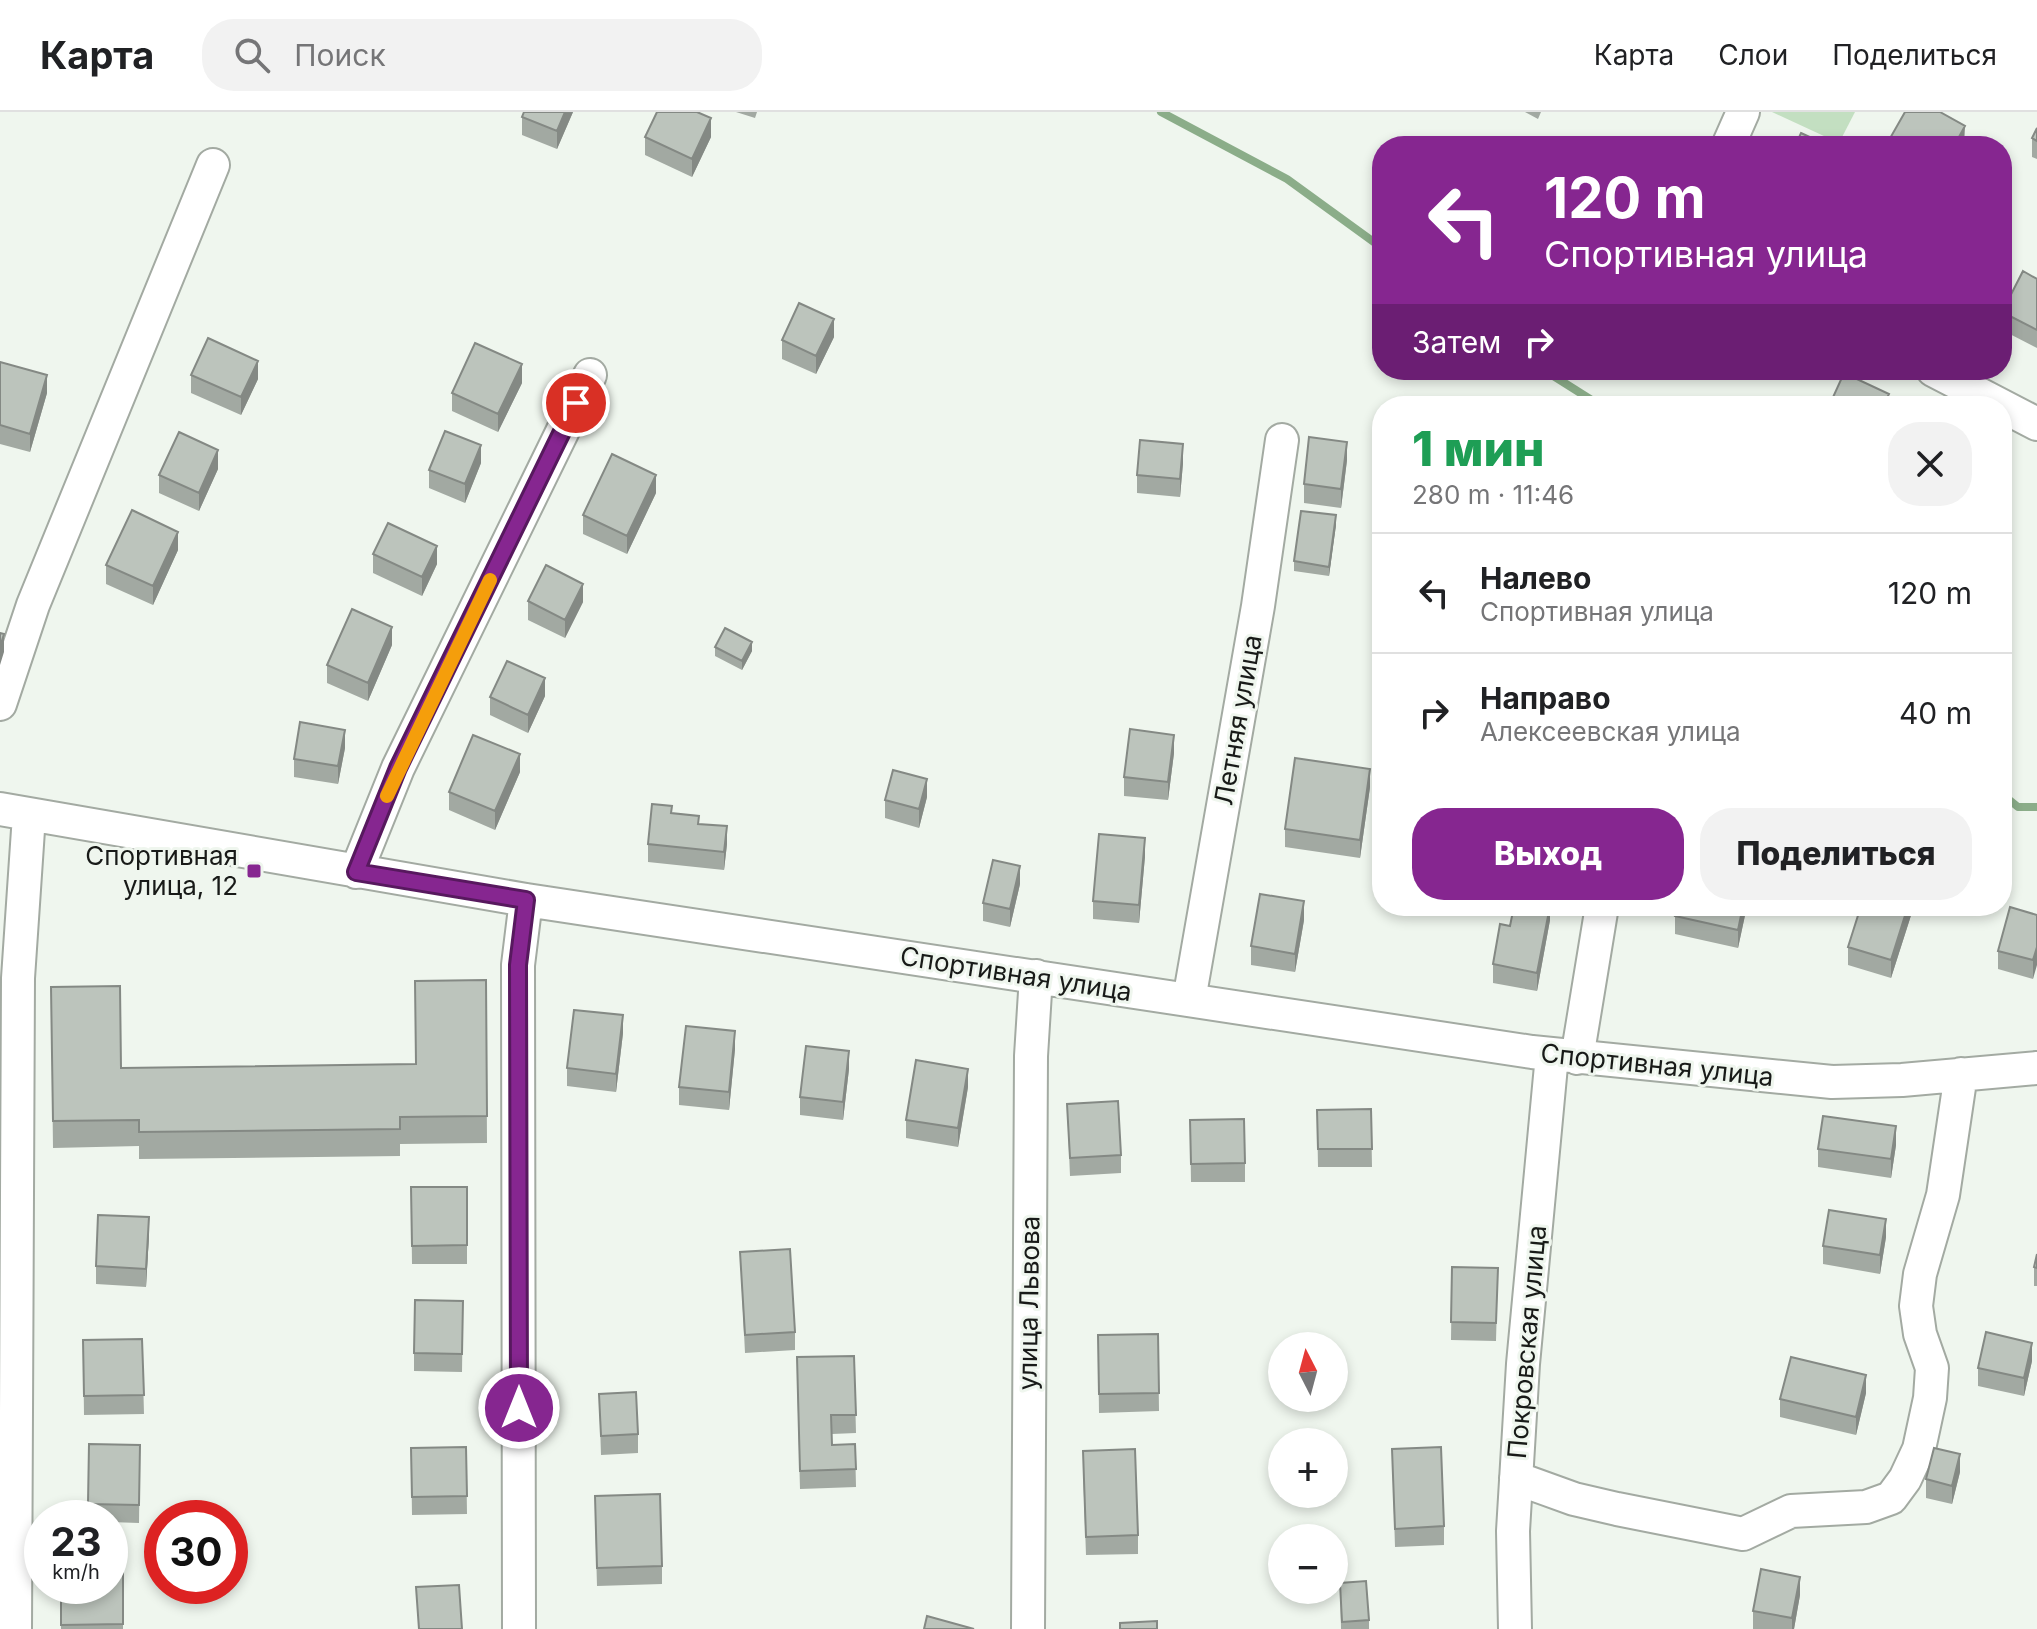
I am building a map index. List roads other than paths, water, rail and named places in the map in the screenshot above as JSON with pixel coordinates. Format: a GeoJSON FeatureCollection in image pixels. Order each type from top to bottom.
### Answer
{"type":"FeatureCollection","features":[{"type":"Feature","properties":{"kind":"street"},"geometry":{"type":"LineString","coordinates":[[1732,136],[1743,112]]}},
{"type":"Feature","properties":{"kind":"street"},"geometry":{"type":"LineString","coordinates":[[0,704],[33,605],[213,165]]}},
{"type":"Feature","properties":{"kind":"street"},"geometry":{"type":"LineString","coordinates":[[356,872],[398,768],[590,375]]}},
{"type":"Feature","properties":{"kind":"street"},"geometry":{"type":"LineString","coordinates":[[1952,380],[1983,396]]}},
{"type":"Feature","properties":{"kind":"street"},"geometry":{"type":"LineString","coordinates":[[2012,411],[2037,424]]}},
{"type":"Feature","properties":{"kind":"street","name":"Летняя улица"},"geometry":{"type":"LineString","coordinates":[[1189,1000],[1258,606],[1282,440]]}},
{"type":"Feature","properties":{"kind":"street"},"geometry":{"type":"LineString","coordinates":[[14,812],[18,978],[8,1490],[15,1629]]}},
{"type":"Feature","properties":{"kind":"street","name":"Спортивная улица"},"geometry":{"type":"LineString","coordinates":[[14,812],[526,900],[1564,1056],[1832,1082],[1902,1080],[2037,1068]]}},
{"type":"Feature","properties":{"kind":"street"},"geometry":{"type":"LineString","coordinates":[[519,1629],[518,965],[526,900]]}},
{"type":"Feature","properties":{"kind":"street","name":"Покровская улица"},"geometry":{"type":"LineString","coordinates":[[1515,1629],[1513,1531],[1523,1364],[1564,1056],[1599,916]]}},
{"type":"Feature","properties":{"kind":"street","name":"улица Львова"},"geometry":{"type":"LineString","coordinates":[[1028,1629],[1031,1072],[1036,976]]}},
{"type":"Feature","properties":{"kind":"street"},"geometry":{"type":"LineString","coordinates":[[1516,1478],[1574,1499],[1743,1534],[1791,1511],[1866,1507],[1891,1498],[1905,1479],[1919,1449],[1930,1398],[1932,1368],[1920,1334],[1916,1306],[1920,1274],[1943,1195],[1961,1074]]}},
{"type":"Feature","properties":{"kind":"waterway"},"geometry":{"type":"LineString","coordinates":[[1161,112],[1287,179],[1372,241]]}},
{"type":"Feature","properties":{"kind":"waterway"},"geometry":{"type":"LineString","coordinates":[[1560,380],[1585,396]]}},
{"type":"Feature","properties":{"kind":"waterway"},"geometry":{"type":"LineString","coordinates":[[2012,802],[2018,807],[2037,807]]}},
{"type":"Feature","properties":{"kind":"place","name":"Спортивная улица, 12"},"geometry":{"type":"Point","coordinates":[254,871]}}]}
